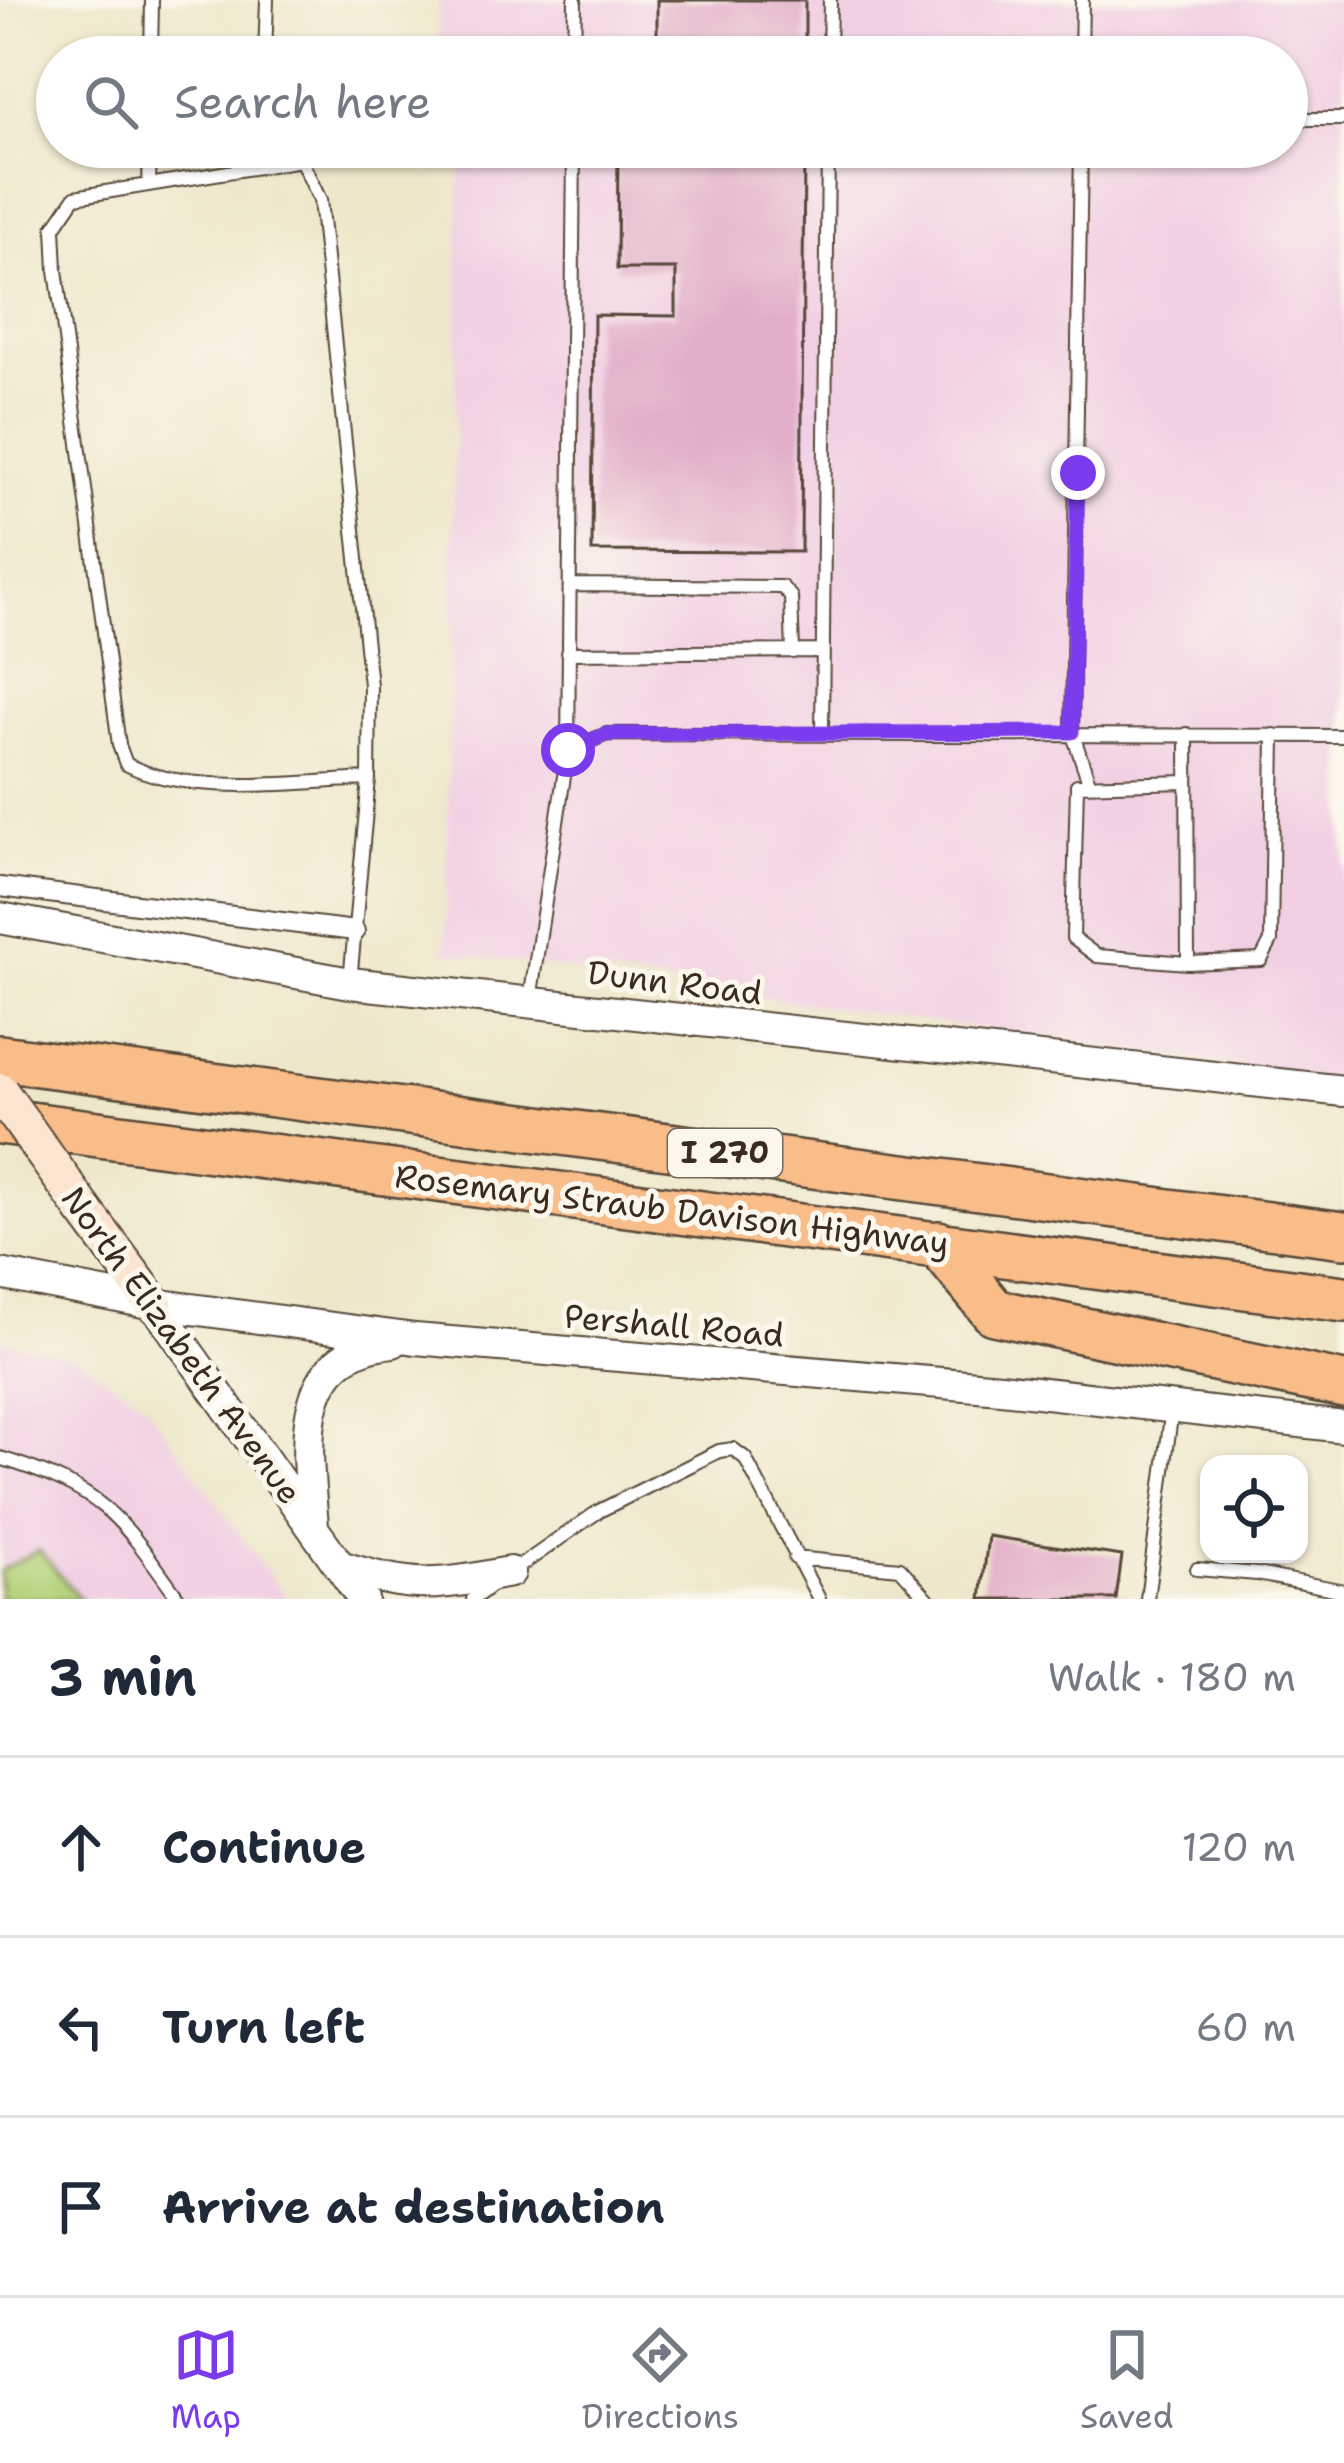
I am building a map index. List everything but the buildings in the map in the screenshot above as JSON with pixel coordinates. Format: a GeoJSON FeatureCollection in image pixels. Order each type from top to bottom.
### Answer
{"type":"FeatureCollection","features":[{"type":"Feature","properties":{"kind":"highway","name":"Rosemary Straub Davison Highway"},"geometry":{"type":"LineString","coordinates":[[0,1058],[1344,1235]]}},
{"type":"Feature","properties":{"kind":"highway","name":"Rosemary Straub Davison Highway"},"geometry":{"type":"LineString","coordinates":[[0,1121],[1344,1299]]}},
{"type":"Feature","properties":{"kind":"highway"},"geometry":{"type":"LineString","coordinates":[[938,1244],[994,1312],[1344,1385]]}},
{"type":"Feature","properties":{"kind":"main road","name":"North Elizabeth Avenue"},"geometry":{"type":"LineString","coordinates":[[0,1092],[154,1304]]}},
{"type":"Feature","properties":{"kind":"street"},"geometry":{"type":"LineString","coordinates":[[0,887],[355,932]]}},
{"type":"Feature","properties":{"kind":"street","name":"Dunn Road"},"geometry":{"type":"LineString","coordinates":[[0,918],[350,983],[1344,1091]]}},
{"type":"Feature","properties":{"kind":"street","name":"Pershall Road"},"geometry":{"type":"LineString","coordinates":[[0,1274],[154,1304],[415,1339],[1001,1388],[1344,1427]]}},
{"type":"Feature","properties":{"kind":"street","name":"North Elizabeth Avenue"},"geometry":{"type":"LineString","coordinates":[[154,1304],[364,1599]]}},
{"type":"Feature","properties":{"kind":"street"},"geometry":{"type":"LineString","coordinates":[[314,1526],[308,1456],[312,1400],[330,1366],[366,1344],[415,1339]]}},
{"type":"Feature","properties":{"kind":"street"},"geometry":{"type":"LineString","coordinates":[[340,1566],[388,1581],[436,1587],[510,1572]]}},
{"type":"Feature","properties":{"kind":"lane"},"geometry":{"type":"LineString","coordinates":[[151,36],[152,0]]}},
{"type":"Feature","properties":{"kind":"lane"},"geometry":{"type":"LineString","coordinates":[[266,0],[266,36]]}},
{"type":"Feature","properties":{"kind":"lane"},"geometry":{"type":"LineString","coordinates":[[574,36],[575,0]]}},
{"type":"Feature","properties":{"kind":"lane"},"geometry":{"type":"LineString","coordinates":[[829,36],[830,0]]}},
{"type":"Feature","properties":{"kind":"lane"},"geometry":{"type":"LineString","coordinates":[[1082,0],[1082,36]]}},
{"type":"Feature","properties":{"kind":"lane"},"geometry":{"type":"LineString","coordinates":[[1308,119],[1344,119]]}},
{"type":"Feature","properties":{"kind":"lane"},"geometry":{"type":"LineString","coordinates":[[149,168],[149,184]]}},
{"type":"Feature","properties":{"kind":"lane"},"geometry":{"type":"LineString","coordinates":[[250,168],[75,196],[54,228],[118,745],[126,764],[144,773],[238,784],[369,779]]}},
{"type":"Feature","properties":{"kind":"lane"},"geometry":{"type":"LineString","coordinates":[[305,168],[320,200],[370,685],[369,779],[350,983]]}},
{"type":"Feature","properties":{"kind":"lane"},"geometry":{"type":"LineString","coordinates":[[530,1000],[568,750],[574,168]]}},
{"type":"Feature","properties":{"kind":"lane"},"geometry":{"type":"LineString","coordinates":[[822,733],[828,168]]}},
{"type":"Feature","properties":{"kind":"lane"},"geometry":{"type":"LineString","coordinates":[[1081,168],[1072,732],[1089,782]]}},
{"type":"Feature","properties":{"kind":"lane"},"geometry":{"type":"LineString","coordinates":[[570,585],[782,587],[791,597],[793,652]]}},
{"type":"Feature","properties":{"kind":"lane"},"geometry":{"type":"LineString","coordinates":[[568,653],[821,651]]}},
{"type":"Feature","properties":{"kind":"lane"},"geometry":{"type":"LineString","coordinates":[[568,750],[607,734],[1344,736]]}},
{"type":"Feature","properties":{"kind":"lane"},"geometry":{"type":"LineString","coordinates":[[1187,734],[1188,963]]}},
{"type":"Feature","properties":{"kind":"lane"},"geometry":{"type":"LineString","coordinates":[[1187,782],[1077,785],[1072,797],[1072,938],[1097,956],[1188,963],[1262,960],[1271,940],[1274,735]]}},
{"type":"Feature","properties":{"kind":"lane"},"geometry":{"type":"LineString","coordinates":[[1147,1599],[1172,1408]]}},
{"type":"Feature","properties":{"kind":"lane"},"geometry":{"type":"LineString","coordinates":[[472,1599],[599,1511],[719,1451],[734,1449],[745,1459],[819,1599]]}},
{"type":"Feature","properties":{"kind":"lane"},"geometry":{"type":"LineString","coordinates":[[0,1458],[68,1479],[123,1519],[178,1599]]}},
{"type":"Feature","properties":{"kind":"lane"},"geometry":{"type":"LineString","coordinates":[[795,1558],[900,1568],[928,1599]]}},
{"type":"Feature","properties":{"kind":"lane"},"geometry":{"type":"LineString","coordinates":[[1198,1569],[1257,1574],[1344,1591]]}},
{"type":"Feature","properties":{"kind":"shaded area"},"geometry":{"type":"Polygon","coordinates":[[[438,0],[1344,0],[1344,1081],[445,952],[460,168],[1308,168],[1308,36],[439,36],[438,0]]]}},
{"type":"Feature","properties":{"kind":"shaded area"},"geometry":{"type":"Polygon","coordinates":[[[0,1340],[75,1357],[144,1403],[287,1599],[0,1599],[0,1340]]]}},
{"type":"Feature","properties":{"kind":"green space"},"geometry":{"type":"Polygon","coordinates":[[[39,1550],[80,1599],[0,1599],[0,1571],[39,1550]]]}},
{"type":"Feature","properties":{"kind":"route"},"geometry":{"type":"LineString","coordinates":[[568,750],[607,734],[1072,732],[1078,473]]}}]}
